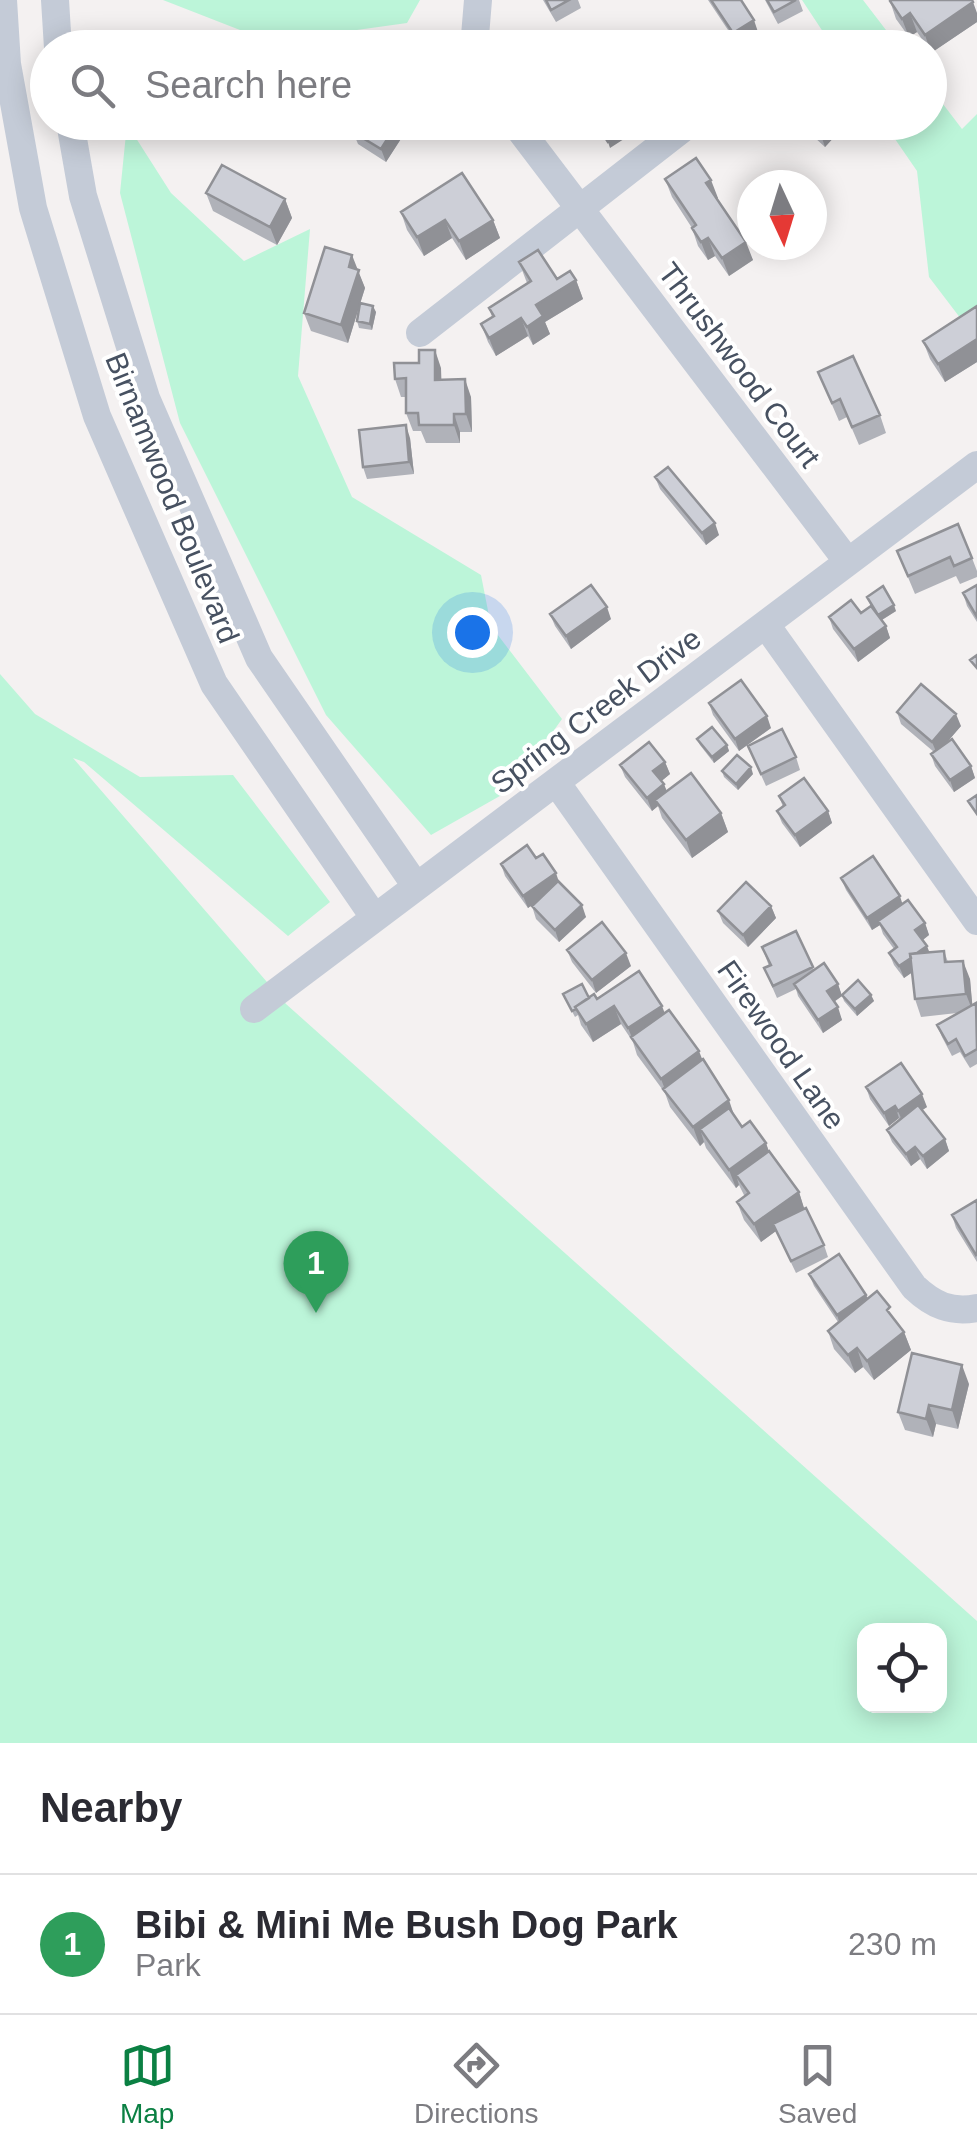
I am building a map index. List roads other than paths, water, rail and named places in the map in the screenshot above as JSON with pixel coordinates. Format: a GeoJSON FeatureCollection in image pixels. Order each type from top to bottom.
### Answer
{"type":"FeatureCollection","features":[{"type":"Feature","properties":{"kind":"street","name":"Birnamwood Boulevard"},"geometry":{"type":"LineString","coordinates":[[4,0],[7,64],[32,208],[97,416],[214,684],[374,918]]}},
{"type":"Feature","properties":{"kind":"street"},"geometry":{"type":"LineString","coordinates":[[55,0],[57,30]]}},
{"type":"Feature","properties":{"kind":"street"},"geometry":{"type":"LineString","coordinates":[[476,30],[478,0]]}},
{"type":"Feature","properties":{"kind":"street","name":"Birnamwood Boulevard"},"geometry":{"type":"LineString","coordinates":[[73,140],[83,196],[146,398],[259,658],[416,886]]}},
{"type":"Feature","properties":{"kind":"street","name":"Thrushwood Court"},"geometry":{"type":"LineString","coordinates":[[528,140],[848,562]]}},
{"type":"Feature","properties":{"kind":"street"},"geometry":{"type":"LineString","coordinates":[[420,334],[667,140]]}},
{"type":"Feature","properties":{"kind":"street","name":"Spring Creek Drive"},"geometry":{"type":"LineString","coordinates":[[254,1010],[977,466]]}},
{"type":"Feature","properties":{"kind":"street"},"geometry":{"type":"LineString","coordinates":[[766,625],[977,921]]}},
{"type":"Feature","properties":{"kind":"street","name":"Firewood Lane"},"geometry":{"type":"LineString","coordinates":[[556,782],[914,1287],[928,1300],[957,1312],[977,1308]]}},
{"type":"Feature","properties":{"kind":"place","name":"Bibi & Mini Me Bush Dog Park"},"geometry":{"type":"Point","coordinates":[316,1313]}}]}
